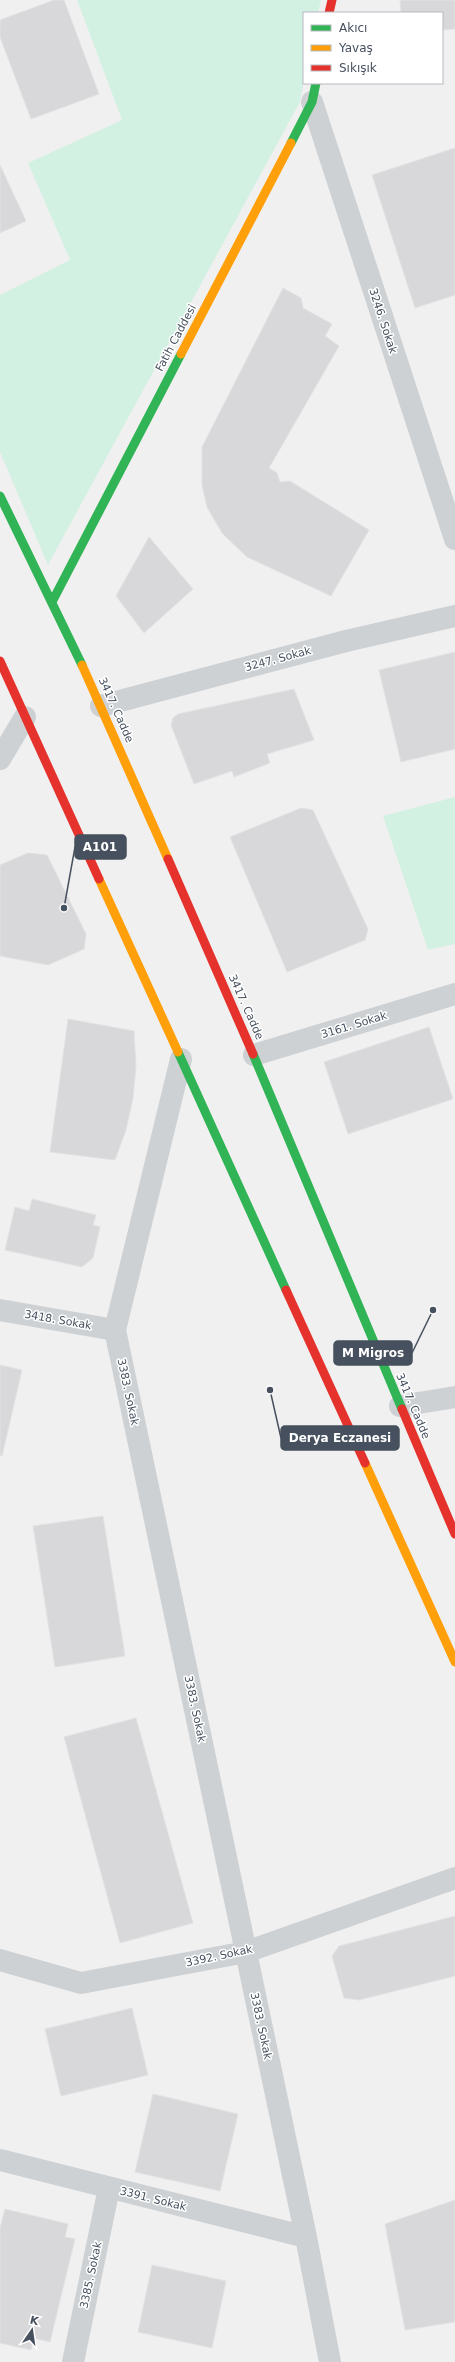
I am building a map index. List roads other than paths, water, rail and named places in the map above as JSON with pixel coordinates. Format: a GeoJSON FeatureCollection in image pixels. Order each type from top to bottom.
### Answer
{"type":"FeatureCollection","features":[{"type":"Feature","properties":{"kind":"street"},"geometry":{"type":"LineString","coordinates":[[329,12],[332,0]]}},
{"type":"Feature","properties":{"kind":"street","name":"3246. Sokak"},"geometry":{"type":"LineString","coordinates":[[314,93],[455,540]]}},
{"type":"Feature","properties":{"kind":"street","name":"Fatih Caddesi"},"geometry":{"type":"LineString","coordinates":[[52,602],[314,93]]}},
{"type":"Feature","properties":{"kind":"street","name":"3417. Cadde"},"geometry":{"type":"LineString","coordinates":[[0,496],[101,706],[254,1055],[455,1534]]}},
{"type":"Feature","properties":{"kind":"street","name":"3247. Sokak"},"geometry":{"type":"LineString","coordinates":[[101,706],[346,641],[455,616]]}},
{"type":"Feature","properties":{"kind":"street"},"geometry":{"type":"LineString","coordinates":[[0,661],[455,1662]]}},
{"type":"Feature","properties":{"kind":"street"},"geometry":{"type":"LineString","coordinates":[[0,759],[26,717]]}},
{"type":"Feature","properties":{"kind":"street","name":"3161. Sokak"},"geometry":{"type":"LineString","coordinates":[[254,1055],[455,994]]}},
{"type":"Feature","properties":{"kind":"street","name":"3383. Sokak"},"geometry":{"type":"LineString","coordinates":[[181,1059],[115,1330],[306,2237],[330,2362]]}},
{"type":"Feature","properties":{"kind":"street","name":"3418. Sokak"},"geometry":{"type":"LineString","coordinates":[[0,1310],[115,1330]]}},
{"type":"Feature","properties":{"kind":"street"},"geometry":{"type":"LineString","coordinates":[[400,1406],[455,1397]]}},
{"type":"Feature","properties":{"kind":"street","name":"3392. Sokak"},"geometry":{"type":"LineString","coordinates":[[0,1960],[81,1983],[246,1952],[455,1878]]}},
{"type":"Feature","properties":{"kind":"street","name":"3391. Sokak"},"geometry":{"type":"LineString","coordinates":[[0,2160],[306,2237]]}},
{"type":"Feature","properties":{"kind":"street","name":"3385. Sokak"},"geometry":{"type":"LineString","coordinates":[[74,2362],[109,2188]]}},
{"type":"Feature","properties":{"kind":"place","name":"A101"},"geometry":{"type":"Point","coordinates":[64,908]}},
{"type":"Feature","properties":{"kind":"place","name":"M Migros"},"geometry":{"type":"Point","coordinates":[433,1310]}},
{"type":"Feature","properties":{"kind":"place","name":"Derya Eczanesi"},"geometry":{"type":"Point","coordinates":[270,1390]}}]}
